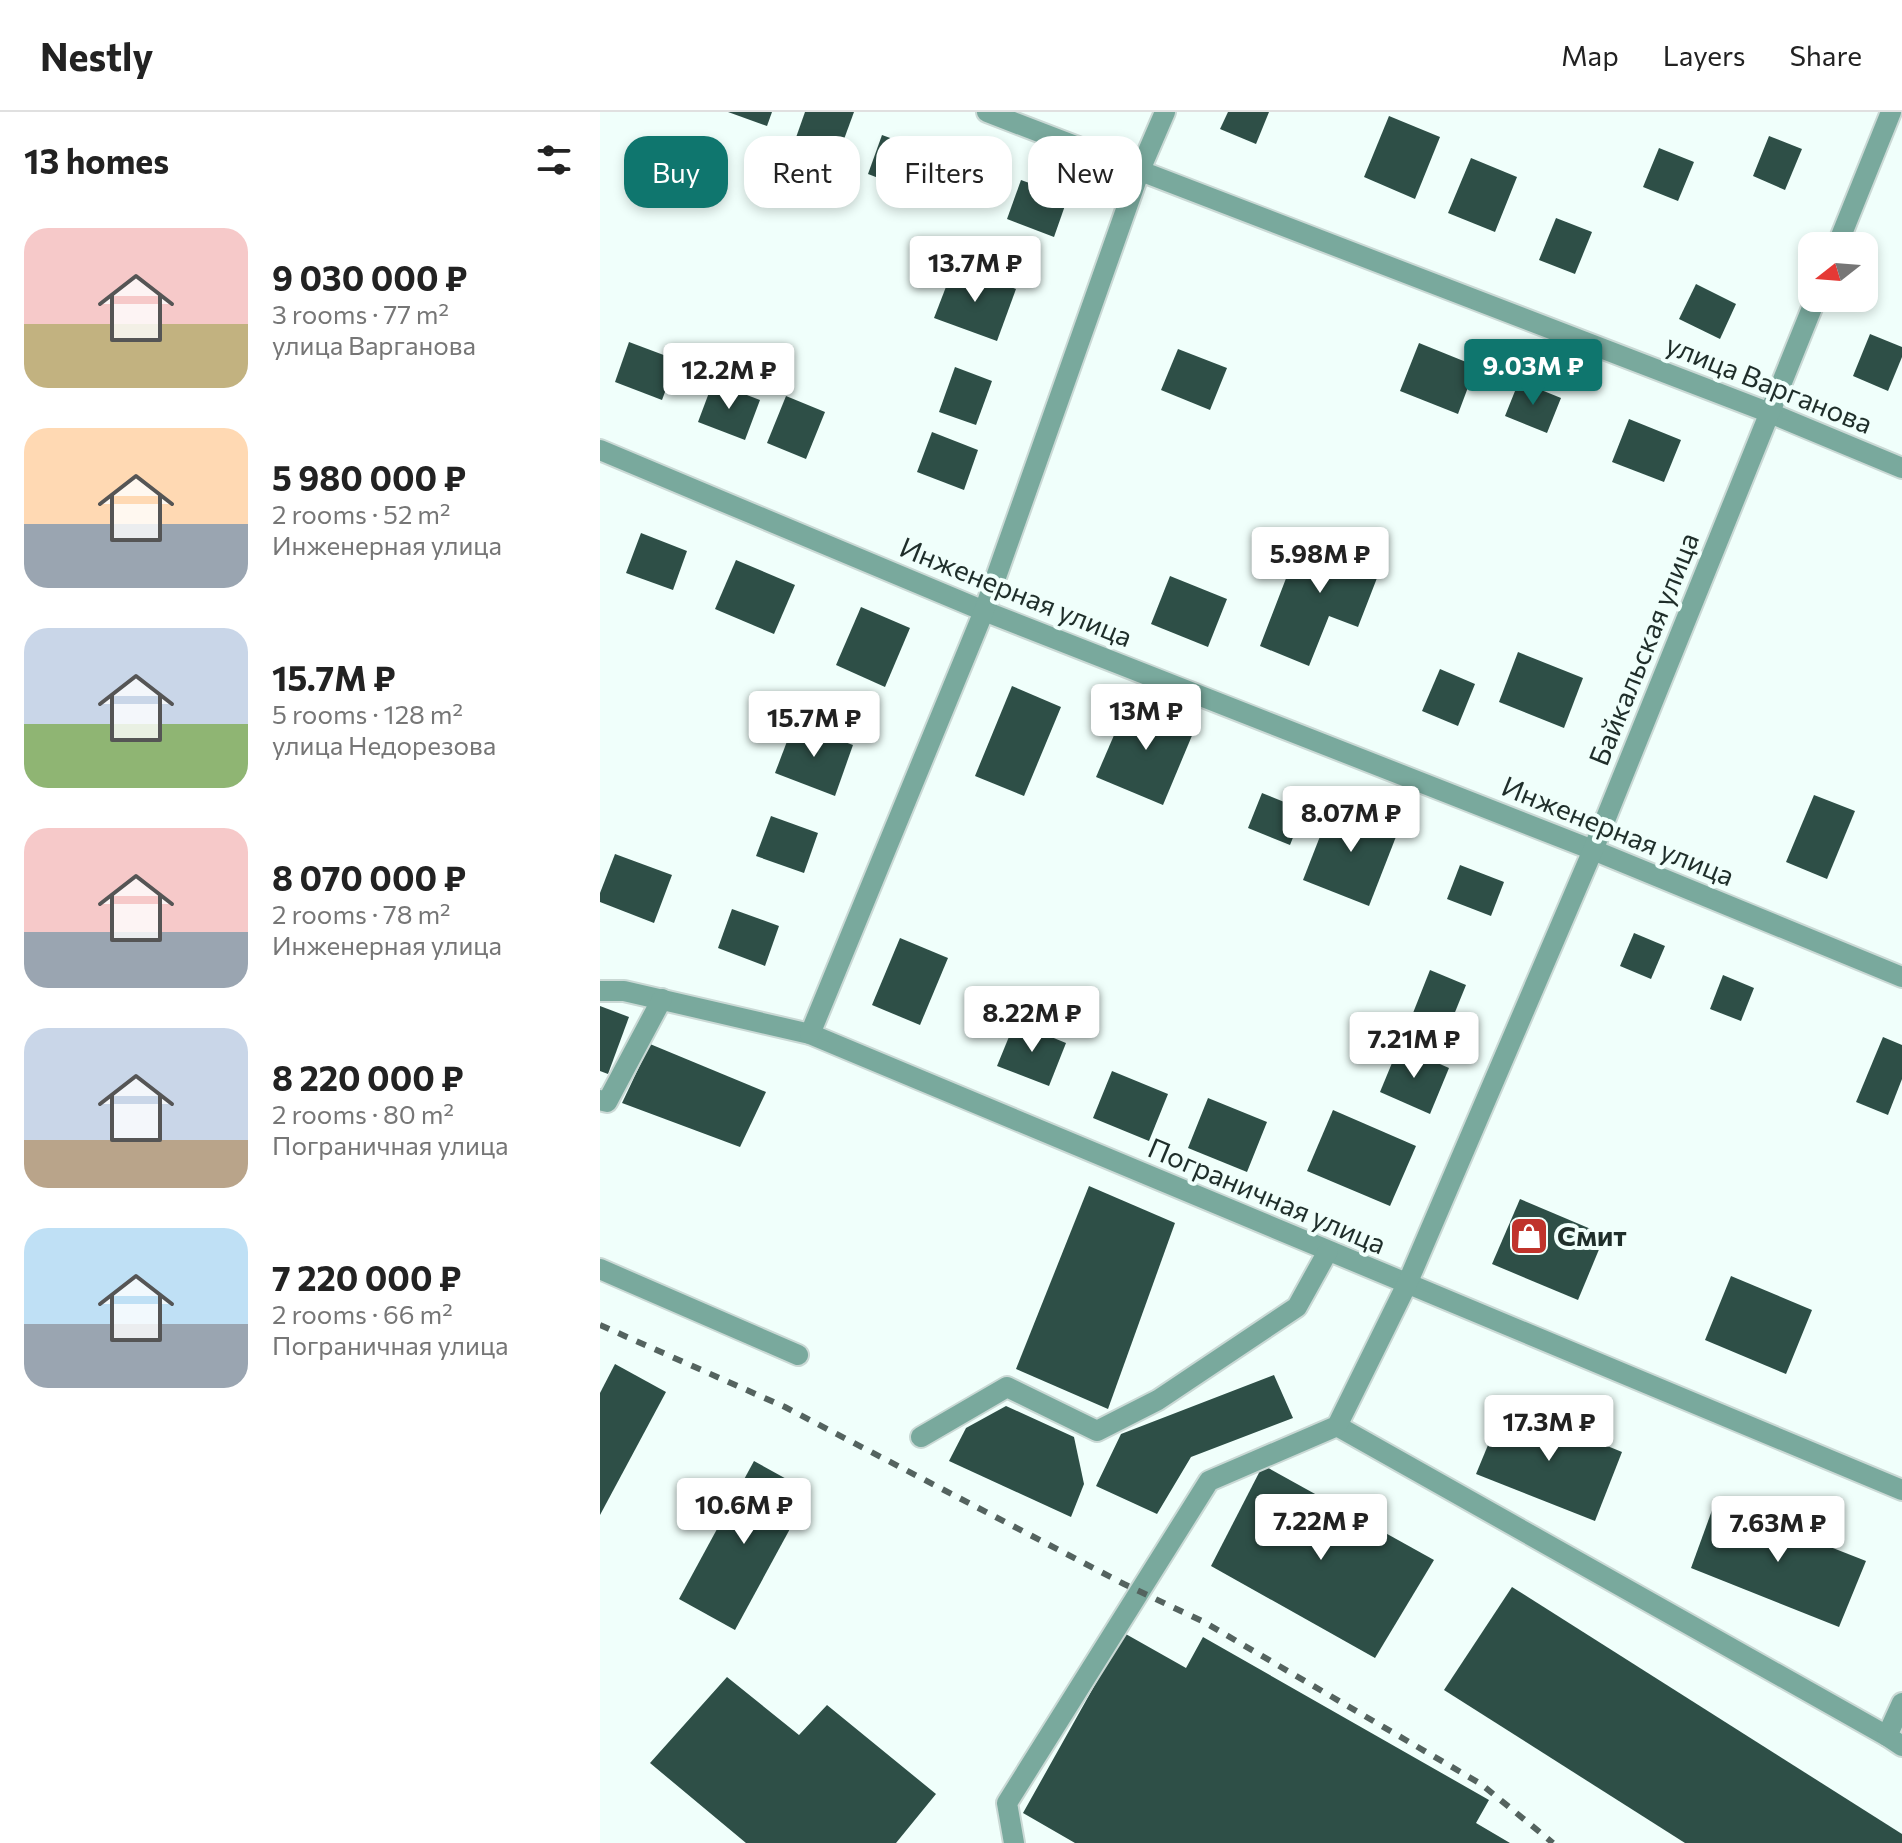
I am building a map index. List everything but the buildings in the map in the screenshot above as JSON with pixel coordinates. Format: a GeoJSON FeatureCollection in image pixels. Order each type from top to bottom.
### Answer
{"type":"FeatureCollection","features":[{"type":"Feature","properties":{"kind":"street","name":"улица Варганова"},"geometry":{"type":"LineString","coordinates":[[987,112],[1050,136]]}},
{"type":"Feature","properties":{"kind":"street"},"geometry":{"type":"LineString","coordinates":[[1142,165],[1165,112]]}},
{"type":"Feature","properties":{"kind":"street"},"geometry":{"type":"LineString","coordinates":[[1843,232],[1891,112]]}},
{"type":"Feature","properties":{"kind":"street","name":"улица Варганова"},"geometry":{"type":"LineString","coordinates":[[1142,171],[1770,413],[1902,468]]}},
{"type":"Feature","properties":{"kind":"street"},"geometry":{"type":"LineString","coordinates":[[810,1034],[984,611],[1127,208]]}},
{"type":"Feature","properties":{"kind":"street","name":"Байкальская улица"},"geometry":{"type":"LineString","coordinates":[[1337,1426],[1407,1284],[1593,850],[1810,312]]}},
{"type":"Feature","properties":{"kind":"street","name":"Инженерная улица"},"geometry":{"type":"LineString","coordinates":[[600,450],[984,611],[1593,850],[1902,977]]}},
{"type":"Feature","properties":{"kind":"street","name":"Пограничная улица"},"geometry":{"type":"LineString","coordinates":[[600,991],[624,991],[810,1034],[1902,1490]]}},
{"type":"Feature","properties":{"kind":"street"},"geometry":{"type":"LineString","coordinates":[[600,1100],[607,1102],[662,999]]}},
{"type":"Feature","properties":{"kind":"street"},"geometry":{"type":"LineString","coordinates":[[921,1437],[1007,1387],[1097,1431],[1158,1400],[1297,1307],[1328,1251]]}},
{"type":"Feature","properties":{"kind":"street"},"geometry":{"type":"LineString","coordinates":[[600,1269],[798,1355]]}},
{"type":"Feature","properties":{"kind":"street"},"geometry":{"type":"LineString","coordinates":[[1014,1843],[1007,1803],[1209,1481],[1337,1426],[1894,1741],[1902,1703]]}},
{"type":"Feature","properties":{"kind":"railway"},"geometry":{"type":"LineString","coordinates":[[600,1325],[785,1407],[1124,1584],[1204,1622],[1481,1784],[1553,1843]]}},
{"type":"Feature","properties":{"kind":"place","name":"Смит"},"geometry":{"type":"Point","coordinates":[1529,1236]}}]}
